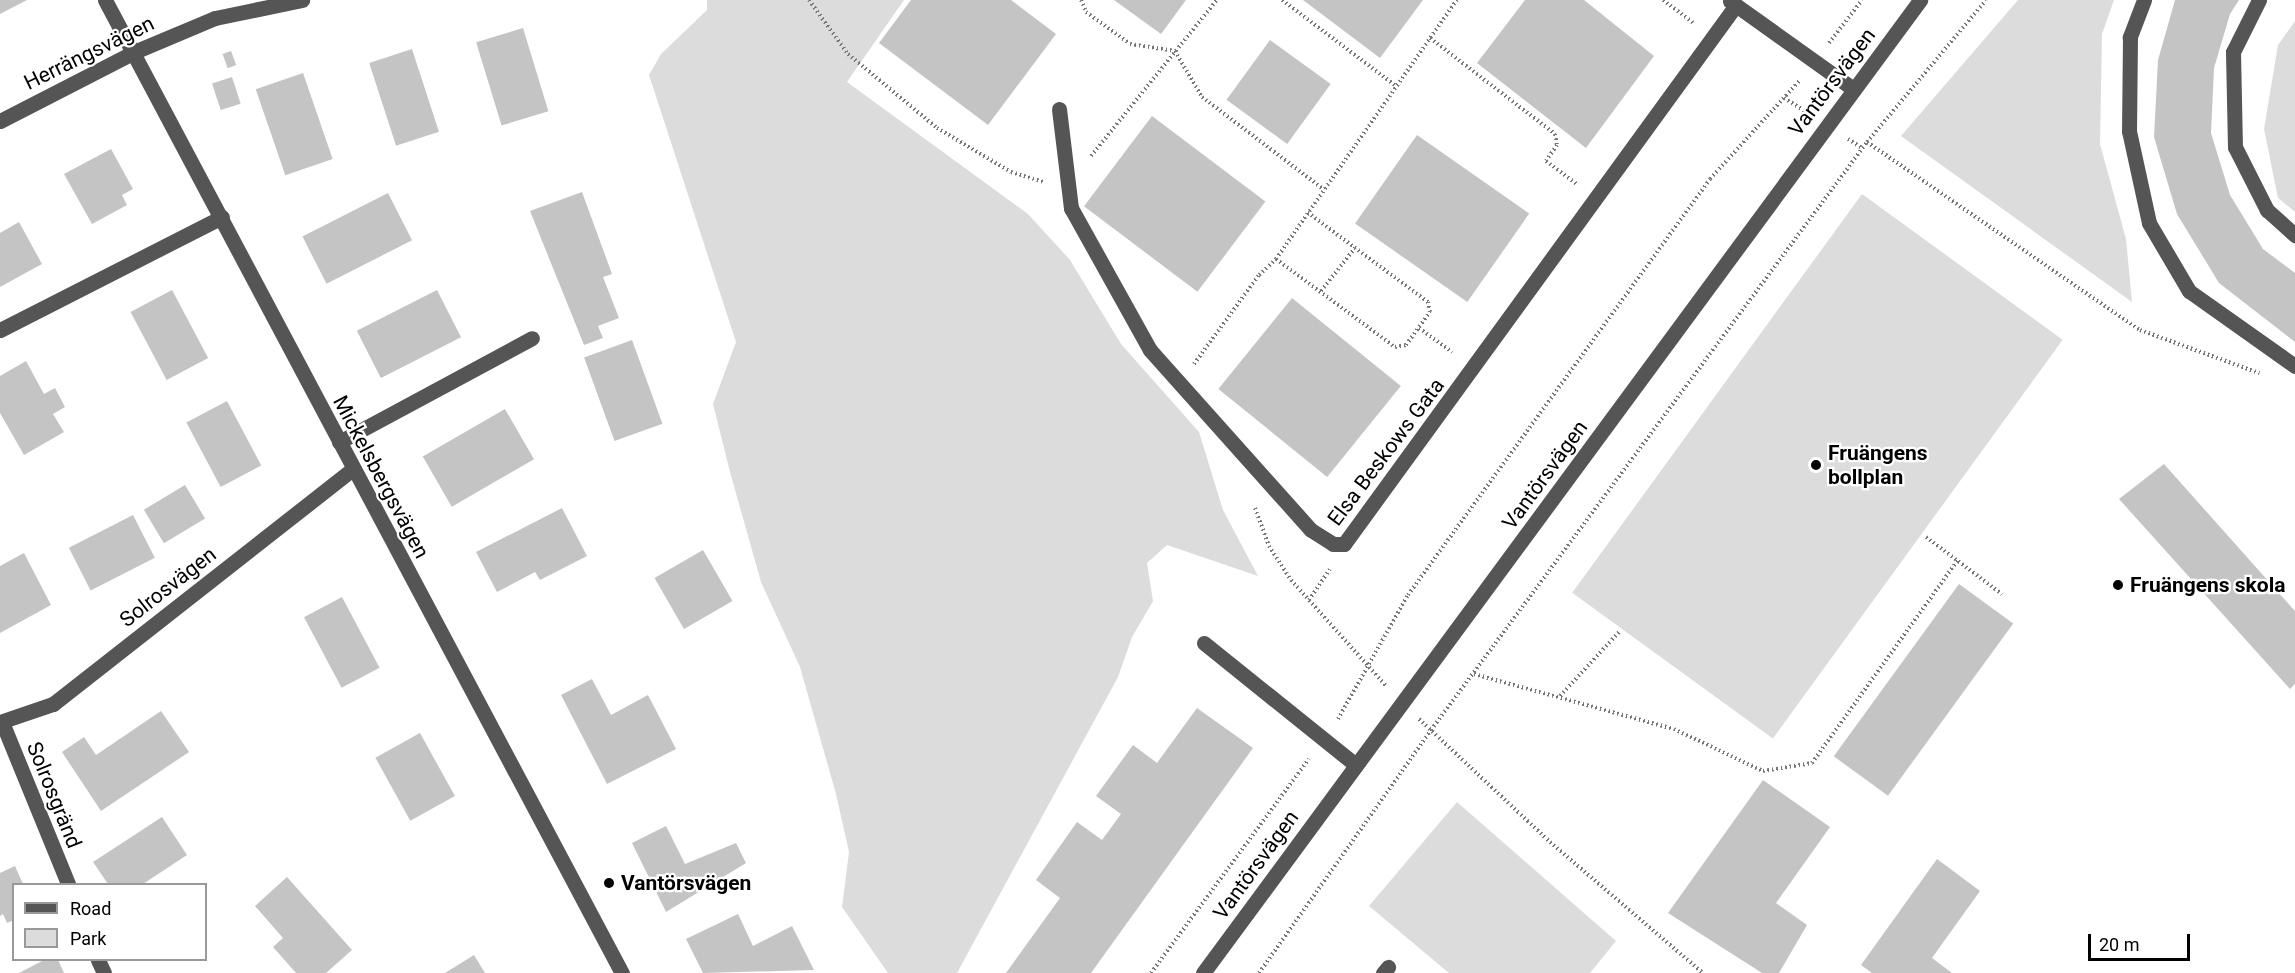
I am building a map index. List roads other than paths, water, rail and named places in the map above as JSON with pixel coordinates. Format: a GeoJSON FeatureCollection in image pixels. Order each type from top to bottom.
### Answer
{"type":"FeatureCollection","features":[{"type":"Feature","properties":{"kind":"street","name":"Mickelsbergsvägen"},"geometry":{"type":"LineString","coordinates":[[105,0],[621,973]]}},
{"type":"Feature","properties":{"kind":"street","name":"Herrängsvägen"},"geometry":{"type":"LineString","coordinates":[[0,122],[134,52],[215,18],[302,0]]}},
{"type":"Feature","properties":{"kind":"street","name":"Vantörsvägen"},"geometry":{"type":"LineString","coordinates":[[1203,973],[1402,703],[1452,639],[1852,88],[1920,0]]}},
{"type":"Feature","properties":{"kind":"street"},"geometry":{"type":"LineString","coordinates":[[2144,0],[2130,38],[2129,131],[2149,224],[2189,291],[2295,366]]}},
{"type":"Feature","properties":{"kind":"street"},"geometry":{"type":"LineString","coordinates":[[2259,0],[2233,52],[2235,147],[2267,210],[2295,235]]}},
{"type":"Feature","properties":{"kind":"street","name":"Elsa Beskows Gata"},"geometry":{"type":"LineString","coordinates":[[1059,109],[1071,207],[1150,350],[1311,530],[1333,544],[1344,544],[1356,532],[1598,200],[1714,37],[1732,3],[1852,88]]}},
{"type":"Feature","properties":{"kind":"street"},"geometry":{"type":"LineString","coordinates":[[0,330],[222,218]]}},
{"type":"Feature","properties":{"kind":"street"},"geometry":{"type":"LineString","coordinates":[[339,442],[532,338]]}},
{"type":"Feature","properties":{"kind":"street","name":"Solrosvägen"},"geometry":{"type":"LineString","coordinates":[[1,722],[53,704],[353,469]]}},
{"type":"Feature","properties":{"kind":"street"},"geometry":{"type":"LineString","coordinates":[[1204,643],[1356,765]]}},
{"type":"Feature","properties":{"kind":"street","name":"Solrosgränd"},"geometry":{"type":"LineString","coordinates":[[1,722],[67,883]]}},
{"type":"Feature","properties":{"kind":"place","name":"Fruängens bollplan"},"geometry":{"type":"Point","coordinates":[1816,465]}},
{"type":"Feature","properties":{"kind":"place","name":"Fruängens skola"},"geometry":{"type":"Point","coordinates":[2118,585]}},
{"type":"Feature","properties":{"kind":"place","name":"Vantörsvägen"},"geometry":{"type":"Point","coordinates":[609,883]}}]}
